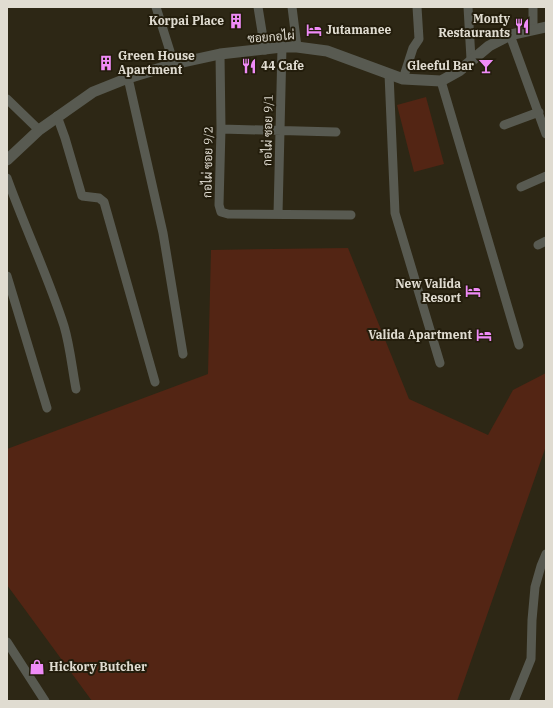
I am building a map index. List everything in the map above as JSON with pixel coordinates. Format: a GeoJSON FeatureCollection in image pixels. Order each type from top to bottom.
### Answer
{"type":"FeatureCollection","features":[{"type":"Feature","properties":{"kind":"street"},"geometry":{"type":"LineString","coordinates":[[156,7],[174,64]]}},
{"type":"Feature","properties":{"kind":"street"},"geometry":{"type":"LineString","coordinates":[[258,7],[265,50]]}},
{"type":"Feature","properties":{"kind":"street"},"geometry":{"type":"LineString","coordinates":[[292,7],[297,47]]}},
{"type":"Feature","properties":{"kind":"street"},"geometry":{"type":"LineString","coordinates":[[403,79],[412,48],[419,39],[417,7]]}},
{"type":"Feature","properties":{"kind":"street"},"geometry":{"type":"LineString","coordinates":[[468,7],[471,59]]}},
{"type":"Feature","properties":{"kind":"street"},"geometry":{"type":"LineString","coordinates":[[533,7],[533,30]]}},
{"type":"Feature","properties":{"kind":"street"},"geometry":{"type":"LineString","coordinates":[[519,345],[441,81],[459,71],[471,59],[489,46],[510,35],[546,27]]}},
{"type":"Feature","properties":{"kind":"street"},"geometry":{"type":"LineString","coordinates":[[510,35],[546,134]]}},
{"type":"Feature","properties":{"kind":"street","name":"ซอยกอไผ่"},"geometry":{"type":"LineString","coordinates":[[7,160],[39,130],[93,92],[128,78],[174,64],[220,54],[282,47],[297,47],[327,51],[403,79],[441,81]]}},
{"type":"Feature","properties":{"kind":"street","name":"กอไผ่ ซอย 9/1"},"geometry":{"type":"LineString","coordinates":[[278,214],[282,47]]}},
{"type":"Feature","properties":{"kind":"street","name":"กอไผ่ ซอย 9/2"},"geometry":{"type":"LineString","coordinates":[[220,54],[221,129],[219,205],[221,212],[228,214],[351,215]]}},
{"type":"Feature","properties":{"kind":"street"},"geometry":{"type":"LineString","coordinates":[[389,74],[395,213],[440,363]]}},
{"type":"Feature","properties":{"kind":"street"},"geometry":{"type":"LineString","coordinates":[[128,78],[163,233],[183,354]]}},
{"type":"Feature","properties":{"kind":"street"},"geometry":{"type":"LineString","coordinates":[[7,99],[39,130]]}},
{"type":"Feature","properties":{"kind":"street"},"geometry":{"type":"LineString","coordinates":[[504,125],[539,112]]}},
{"type":"Feature","properties":{"kind":"street"},"geometry":{"type":"LineString","coordinates":[[57,116],[82,196],[99,198],[104,202],[155,382]]}},
{"type":"Feature","properties":{"kind":"street"},"geometry":{"type":"LineString","coordinates":[[221,129],[336,132]]}},
{"type":"Feature","properties":{"kind":"street"},"geometry":{"type":"LineString","coordinates":[[521,187],[546,176]]}},
{"type":"Feature","properties":{"kind":"street"},"geometry":{"type":"LineString","coordinates":[[7,178],[21,217],[46,276],[64,327],[76,389]]}},
{"type":"Feature","properties":{"kind":"street"},"geometry":{"type":"LineString","coordinates":[[7,276],[46,408]]}},
{"type":"Feature","properties":{"kind":"street"},"geometry":{"type":"LineString","coordinates":[[514,701],[531,660],[535,587],[546,554]]}},
{"type":"Feature","properties":{"kind":"street"},"geometry":{"type":"LineString","coordinates":[[7,642],[45,701]]}},
{"type":"Feature","properties":{"kind":"shaded area"},"geometry":{"type":"Polygon","coordinates":[[[426,97],[444,164],[414,172],[397,105],[426,97]]]}},
{"type":"Feature","properties":{"kind":"shaded area"},"geometry":{"type":"Polygon","coordinates":[[[348,248],[409,399],[488,435],[513,390],[546,373],[546,446],[457,701],[92,701],[7,585],[7,449],[208,374],[211,250],[348,248]]]}},
{"type":"Feature","properties":{"kind":"place","name":"Korpai Place"},"geometry":{"type":"Point","coordinates":[236,21]}},
{"type":"Feature","properties":{"kind":"place","name":"Monty Restaurants"},"geometry":{"type":"Point","coordinates":[522,26]}},
{"type":"Feature","properties":{"kind":"place","name":"Jutamanee"},"geometry":{"type":"Point","coordinates":[314,30]}},
{"type":"Feature","properties":{"kind":"place","name":"Green House Apartment"},"geometry":{"type":"Point","coordinates":[106,63]}},
{"type":"Feature","properties":{"kind":"place","name":"44 Cafe"},"geometry":{"type":"Point","coordinates":[249,66]}},
{"type":"Feature","properties":{"kind":"place","name":"Gleeful Bar"},"geometry":{"type":"Point","coordinates":[486,66]}},
{"type":"Feature","properties":{"kind":"place","name":"New Valida Resort"},"geometry":{"type":"Point","coordinates":[473,291]}},
{"type":"Feature","properties":{"kind":"place","name":"Valida Apartment"},"geometry":{"type":"Point","coordinates":[484,335]}},
{"type":"Feature","properties":{"kind":"place","name":"Hickory Butcher"},"geometry":{"type":"Point","coordinates":[37,667]}}]}
